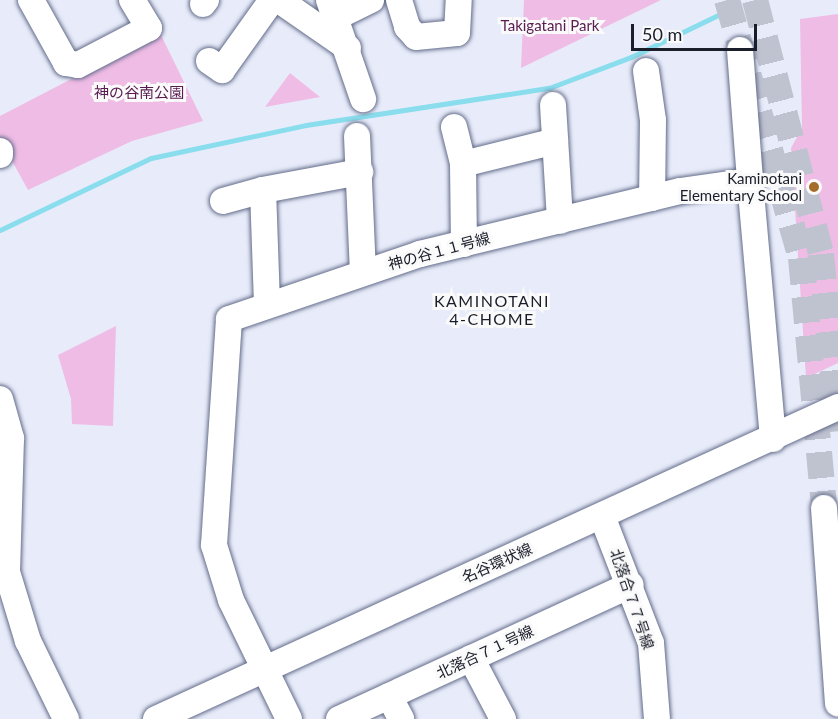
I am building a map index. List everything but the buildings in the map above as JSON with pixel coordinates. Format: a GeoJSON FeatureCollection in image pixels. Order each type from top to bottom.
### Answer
{"type":"FeatureCollection","features":[{"type":"Feature","properties":{"kind":"street"},"geometry":{"type":"LineString","coordinates":[[31,0],[66,63],[78,65],[149,28],[132,0]]}},
{"type":"Feature","properties":{"kind":"street"},"geometry":{"type":"LineString","coordinates":[[209,61],[222,70],[272,0]]}},
{"type":"Feature","properties":{"kind":"street"},"geometry":{"type":"LineString","coordinates":[[279,0],[348,48]]}},
{"type":"Feature","properties":{"kind":"street"},"geometry":{"type":"LineString","coordinates":[[363,99],[348,48],[333,9],[371,0]]}},
{"type":"Feature","properties":{"kind":"street"},"geometry":{"type":"LineString","coordinates":[[399,0],[407,27],[416,37],[457,33],[459,0]]}},
{"type":"Feature","properties":{"kind":"street"},"geometry":{"type":"LineString","coordinates":[[740,50],[773,439]]}},
{"type":"Feature","properties":{"kind":"street"},"geometry":{"type":"LineString","coordinates":[[646,71],[654,120],[652,198]]}},
{"type":"Feature","properties":{"kind":"street"},"geometry":{"type":"LineString","coordinates":[[553,105],[560,221]]}},
{"type":"Feature","properties":{"kind":"street"},"geometry":{"type":"LineString","coordinates":[[454,127],[463,164],[464,244]]}},
{"type":"Feature","properties":{"kind":"street"},"geometry":{"type":"LineString","coordinates":[[357,136],[363,272]]}},
{"type":"Feature","properties":{"kind":"street"},"geometry":{"type":"LineString","coordinates":[[463,164],[555,141]]}},
{"type":"Feature","properties":{"kind":"street"},"geometry":{"type":"LineString","coordinates":[[223,201],[263,190],[360,172]]}},
{"type":"Feature","properties":{"kind":"street","name":"神の谷１１号線"},"geometry":{"type":"LineString","coordinates":[[261,667],[218,556],[214,514],[229,319],[363,272],[464,244],[652,198],[750,181]]}},
{"type":"Feature","properties":{"kind":"street"},"geometry":{"type":"LineString","coordinates":[[263,190],[267,304]]}},
{"type":"Feature","properties":{"kind":"street"},"geometry":{"type":"LineString","coordinates":[[0,399],[12,448],[7,572],[28,641],[66,719]]}},
{"type":"Feature","properties":{"kind":"street","name":"名谷環状線"},"geometry":{"type":"LineString","coordinates":[[156,719],[261,667],[773,439],[838,407]]}},
{"type":"Feature","properties":{"kind":"street"},"geometry":{"type":"LineString","coordinates":[[824,508],[838,704]]}},
{"type":"Feature","properties":{"kind":"street","name":"北落合７７号線"},"geometry":{"type":"LineString","coordinates":[[602,516],[631,585],[651,643],[657,719]]}},
{"type":"Feature","properties":{"kind":"street","name":"北落合７１号線"},"geometry":{"type":"LineString","coordinates":[[339,719],[631,585]]}},
{"type":"Feature","properties":{"kind":"street"},"geometry":{"type":"LineString","coordinates":[[471,658],[503,719]]}},
{"type":"Feature","properties":{"kind":"street"},"geometry":{"type":"LineString","coordinates":[[261,667],[290,719]]}},
{"type":"Feature","properties":{"kind":"street"},"geometry":{"type":"LineString","coordinates":[[389,696],[401,719]]}},
{"type":"Feature","properties":{"kind":"green space","name":"Takigatani Park"},"geometry":{"type":"Polygon","coordinates":[[[524,0],[661,0],[521,68],[524,0]]]}},
{"type":"Feature","properties":{"kind":"green space","name":"Kaminotani Elementary School"},"geometry":{"type":"Polygon","coordinates":[[[838,14],[838,363],[806,378],[791,148],[802,128],[800,19],[838,14]]]}},
{"type":"Feature","properties":{"kind":"green space","name":"神の谷南公園"},"geometry":{"type":"Polygon","coordinates":[[[160,33],[203,121],[132,141],[28,190],[0,139],[0,116],[160,33]]]}},
{"type":"Feature","properties":{"kind":"green space"},"geometry":{"type":"Polygon","coordinates":[[[290,73],[320,97],[265,107],[290,73]]]}},
{"type":"Feature","properties":{"kind":"green space"},"geometry":{"type":"Polygon","coordinates":[[[116,326],[113,426],[72,424],[71,399],[58,355],[116,326]]]}},
{"type":"Feature","properties":{"kind":"waterway"},"geometry":{"type":"LineString","coordinates":[[0,230],[151,158],[306,125],[549,88],[631,57],[720,14]]}},
{"type":"Feature","properties":{"kind":"tunnel"},"geometry":{"type":"LineString","coordinates":[[727,0],[801,258],[824,508]]}},
{"type":"Feature","properties":{"kind":"tunnel"},"geometry":{"type":"LineString","coordinates":[[755,0],[821,254],[838,431]]}},
{"type":"Feature","properties":{"kind":"place","name":"Kaminotani Elementary School"},"geometry":{"type":"Point","coordinates":[814,187]}},
{"type":"Feature","properties":{"kind":"district","name":"KAMINOTANI 4-CHOME"},"geometry":{"type":"Point","coordinates":[492,310]}}]}
